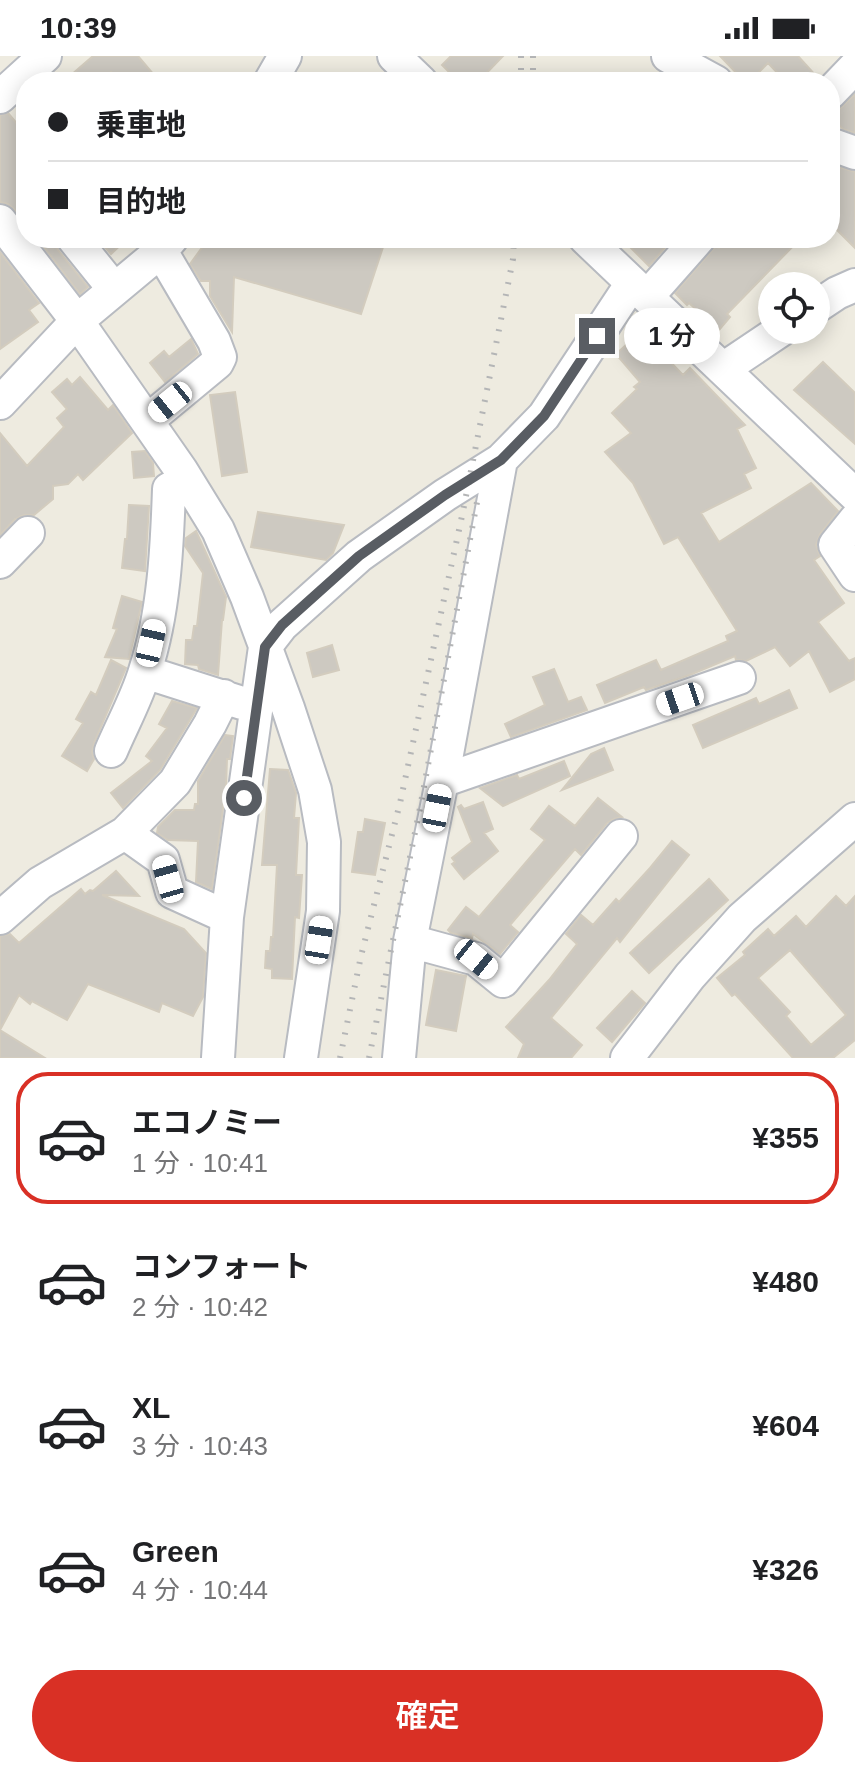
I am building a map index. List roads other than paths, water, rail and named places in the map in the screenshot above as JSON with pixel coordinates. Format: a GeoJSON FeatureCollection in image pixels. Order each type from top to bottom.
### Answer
{"type":"FeatureCollection","features":[{"type":"Feature","properties":{"kind":"street"},"geometry":{"type":"LineString","coordinates":[[26,72],[45,56]]}},
{"type":"Feature","properties":{"kind":"street"},"geometry":{"type":"LineString","coordinates":[[394,56],[411,72]]}},
{"type":"Feature","properties":{"kind":"street"},"geometry":{"type":"LineString","coordinates":[[668,56],[698,72]]}},
{"type":"Feature","properties":{"kind":"street"},"geometry":{"type":"LineString","coordinates":[[840,83],[855,67]]}},
{"type":"Feature","properties":{"kind":"street"},"geometry":{"type":"LineString","coordinates":[[0,221],[16,242]]}},
{"type":"Feature","properties":{"kind":"street"},"geometry":{"type":"LineString","coordinates":[[21,248],[147,421],[218,530],[247,597],[315,790],[324,842],[323,911],[301,1058]]}},
{"type":"Feature","properties":{"kind":"street"},"geometry":{"type":"LineString","coordinates":[[81,248],[114,289]]}},
{"type":"Feature","properties":{"kind":"street"},"geometry":{"type":"LineString","coordinates":[[0,403],[77,321],[161,248]]}},
{"type":"Feature","properties":{"kind":"street"},"geometry":{"type":"LineString","coordinates":[[147,421],[217,363],[220,357],[168,248]]}},
{"type":"Feature","properties":{"kind":"street"},"geometry":{"type":"LineString","coordinates":[[595,248],[855,495]]}},
{"type":"Feature","properties":{"kind":"street"},"geometry":{"type":"LineString","coordinates":[[218,1058],[227,917],[265,647],[282,625],[359,556],[501,460],[544,416],[639,290],[687,248]]}},
{"type":"Feature","properties":{"kind":"street"},"geometry":{"type":"LineString","coordinates":[[830,298],[855,285]]}},
{"type":"Feature","properties":{"kind":"street"},"geometry":{"type":"LineString","coordinates":[[723,369],[760,344]]}},
{"type":"Feature","properties":{"kind":"street"},"geometry":{"type":"LineString","coordinates":[[399,1058],[410,941],[501,460]]}},
{"type":"Feature","properties":{"kind":"street"},"geometry":{"type":"LineString","coordinates":[[111,751],[145,672],[158,615],[167,542],[169,489]]}},
{"type":"Feature","properties":{"kind":"street"},"geometry":{"type":"LineString","coordinates":[[855,520],[835,545],[855,575]]}},
{"type":"Feature","properties":{"kind":"street"},"geometry":{"type":"LineString","coordinates":[[0,562],[28,533]]}},
{"type":"Feature","properties":{"kind":"street"},"geometry":{"type":"LineString","coordinates":[[145,672],[256,708]]}},
{"type":"Feature","properties":{"kind":"street"},"geometry":{"type":"LineString","coordinates":[[442,781],[739,678]]}},
{"type":"Feature","properties":{"kind":"street"},"geometry":{"type":"LineString","coordinates":[[0,918],[40,883],[125,833],[175,782],[224,696]]}},
{"type":"Feature","properties":{"kind":"street"},"geometry":{"type":"LineString","coordinates":[[627,1058],[690,976],[742,918],[855,819]]}},
{"type":"Feature","properties":{"kind":"street"},"geometry":{"type":"LineString","coordinates":[[125,833],[163,860],[172,892],[227,917]]}},
{"type":"Feature","properties":{"kind":"street"},"geometry":{"type":"LineString","coordinates":[[410,941],[476,959],[503,981],[621,836]]}},
{"type":"Feature","properties":{"kind":"railway"},"geometry":{"type":"LineString","coordinates":[[521,56],[521,72]]}},
{"type":"Feature","properties":{"kind":"railway"},"geometry":{"type":"LineString","coordinates":[[533,56],[533,72]]}},
{"type":"Feature","properties":{"kind":"railway"},"geometry":{"type":"LineString","coordinates":[[340,1058],[361,956],[400,803],[462,516],[514,248]]}},
{"type":"Feature","properties":{"kind":"railway"},"geometry":{"type":"LineString","coordinates":[[369,1058],[477,502]]}}]}
